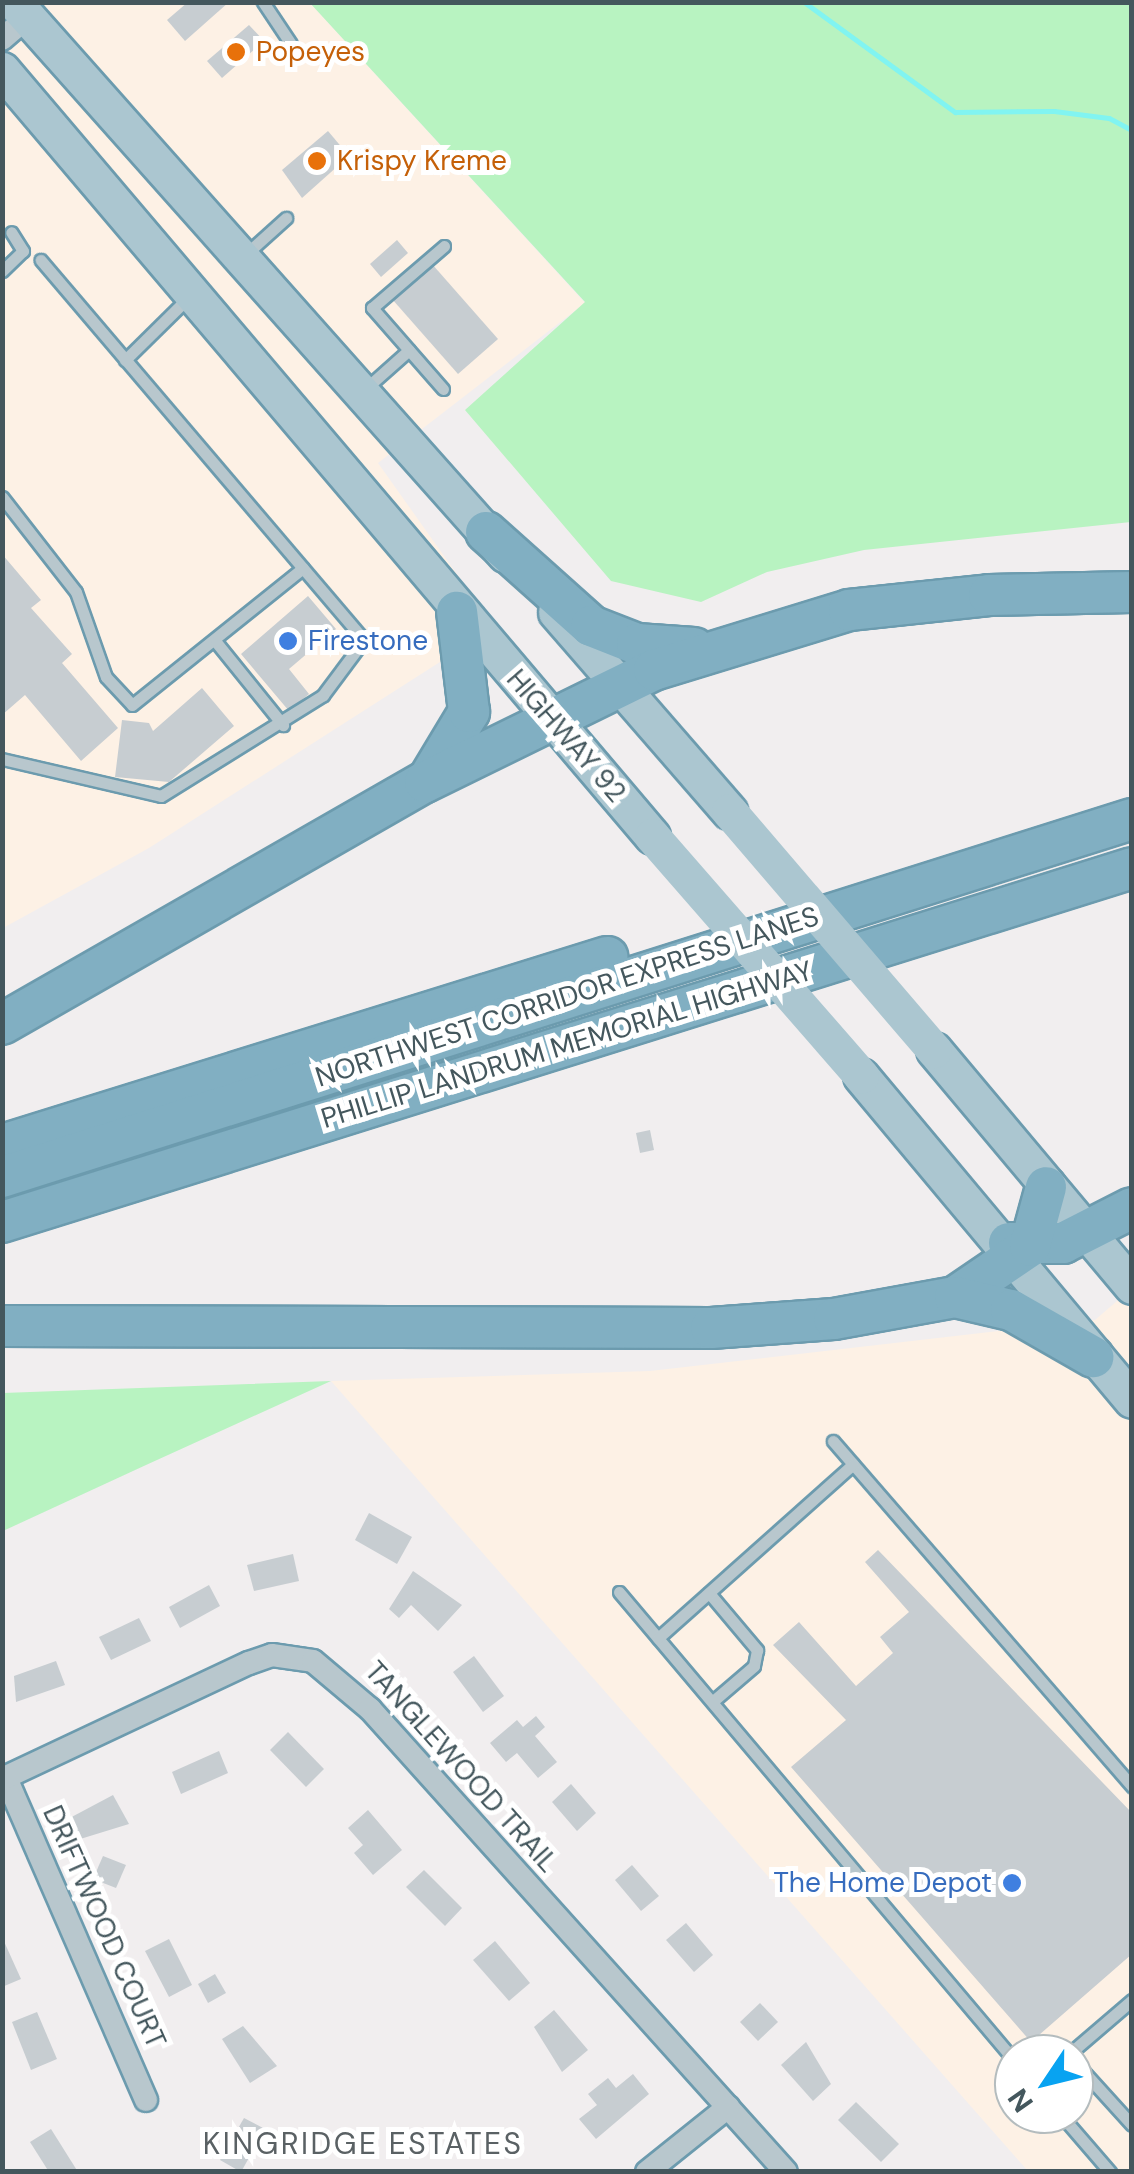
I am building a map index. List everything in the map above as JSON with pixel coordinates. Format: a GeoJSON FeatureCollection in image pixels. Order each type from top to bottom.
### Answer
{"type":"FeatureCollection","features":[{"type":"Feature","properties":{"kind":"highway"},"geometry":{"type":"LineString","coordinates":[[486,532],[591,626],[637,644],[708,649]]}},
{"type":"Feature","properties":{"kind":"highway"},"geometry":{"type":"LineString","coordinates":[[2,1024],[425,782],[708,649],[817,616],[900,602],[1132,592]]}},
{"type":"Feature","properties":{"kind":"highway"},"geometry":{"type":"LineString","coordinates":[[425,782],[469,712],[458,612]]}},
{"type":"Feature","properties":{"kind":"highway"},"geometry":{"type":"LineString","coordinates":[[2,1146],[1132,794]]}},
{"type":"Feature","properties":{"kind":"highway","name":"NORTHWEST CORRIDOR EXPRESS LANES"},"geometry":{"type":"LineString","coordinates":[[2,1177],[1132,819]]}},
{"type":"Feature","properties":{"kind":"highway","name":"PHILLIP LANDRUM MEMORIAL HIGHWAY"},"geometry":{"type":"LineString","coordinates":[[2,1222],[1132,868]]}},
{"type":"Feature","properties":{"kind":"highway"},"geometry":{"type":"LineString","coordinates":[[955,1297],[1013,1248],[1046,1186]]}},
{"type":"Feature","properties":{"kind":"highway"},"geometry":{"type":"LineString","coordinates":[[1013,1248],[1088,1236],[1132,1208]]}},
{"type":"Feature","properties":{"kind":"highway"},"geometry":{"type":"LineString","coordinates":[[2,1326],[697,1328],[848,1317],[955,1297],[1011,1310],[1092,1357]]}},
{"type":"Feature","properties":{"kind":"main road"},"geometry":{"type":"LineString","coordinates":[[22,15],[486,532],[934,1050],[1132,1286]]}},
{"type":"Feature","properties":{"kind":"main road","name":"HIGHWAY 92"},"geometry":{"type":"LineString","coordinates":[[7,80],[458,612],[1013,1248],[1092,1357],[1132,1400]]}},
{"type":"Feature","properties":{"kind":"street","name":"TANGLEWOOD TRAIL"},"geometry":{"type":"LineString","coordinates":[[4,1778],[249,1663],[272,1655],[313,1661],[350,1688],[786,2172]]}},
{"type":"Feature","properties":{"kind":"street","name":"DRIFTWOOD COURT"},"geometry":{"type":"LineString","coordinates":[[4,1778],[146,2100]]}},
{"type":"Feature","properties":{"kind":"street"},"geometry":{"type":"LineString","coordinates":[[647,2172],[728,2107]]}},
{"type":"Feature","properties":{"kind":"lane"},"geometry":{"type":"LineString","coordinates":[[263,2],[291,44]]}},
{"type":"Feature","properties":{"kind":"lane"},"geometry":{"type":"LineString","coordinates":[[242,256],[286,218]]}},
{"type":"Feature","properties":{"kind":"lane"},"geometry":{"type":"LineString","coordinates":[[2,271],[22,251],[11,232]]}},
{"type":"Feature","properties":{"kind":"lane"},"geometry":{"type":"LineString","coordinates":[[443,389],[372,308],[444,246]]}},
{"type":"Feature","properties":{"kind":"lane"},"geometry":{"type":"LineString","coordinates":[[2,759],[161,796],[282,725],[323,695],[364,640],[40,260]]}},
{"type":"Feature","properties":{"kind":"lane"},"geometry":{"type":"LineString","coordinates":[[126,360],[192,294]]}},
{"type":"Feature","properties":{"kind":"lane"},"geometry":{"type":"LineString","coordinates":[[362,392],[409,350]]}},
{"type":"Feature","properties":{"kind":"lane"},"geometry":{"type":"LineString","coordinates":[[2,497],[76,592],[106,677],[132,704],[216,642],[304,568]]}},
{"type":"Feature","properties":{"kind":"lane"},"geometry":{"type":"LineString","coordinates":[[216,642],[282,725]]}},
{"type":"Feature","properties":{"kind":"lane"},"geometry":{"type":"LineString","coordinates":[[833,1440],[1132,1786]]}},
{"type":"Feature","properties":{"kind":"lane"},"geometry":{"type":"LineString","coordinates":[[658,1638],[854,1464]]}},
{"type":"Feature","properties":{"kind":"lane"},"geometry":{"type":"LineString","coordinates":[[620,1592],[994,2036]]}},
{"type":"Feature","properties":{"kind":"lane"},"geometry":{"type":"LineString","coordinates":[[709,1593],[757,1650],[754,1666],[712,1702]]}},
{"type":"Feature","properties":{"kind":"lane"},"geometry":{"type":"LineString","coordinates":[[1092,2034],[1132,2000]]}},
{"type":"Feature","properties":{"kind":"lane"},"geometry":{"type":"LineString","coordinates":[[1094,2083],[1132,2124]]}},
{"type":"Feature","properties":{"kind":"lane"},"geometry":{"type":"LineString","coordinates":[[1077,2134],[1110,2172]]}},
{"type":"Feature","properties":{"kind":"shaded area"},"geometry":{"type":"Polygon","coordinates":[[[3,3],[310,3],[585,303],[378,463],[486,615],[465,646],[149,848],[3,928],[3,3]]]}},
{"type":"Feature","properties":{"kind":"shaded area"},"geometry":{"type":"Polygon","coordinates":[[[1131,1289],[1131,2171],[1028,2171],[995,2134],[1094,2134],[1094,2034],[994,2034],[994,2132],[331,1381],[650,1371],[1095,1320],[1131,1289]]]}},
{"type":"Feature","properties":{"kind":"green space"},"geometry":{"type":"Polygon","coordinates":[[[310,3],[1131,3],[1131,522],[864,550],[767,572],[701,602],[611,581],[465,410],[585,302],[310,3]]]}},
{"type":"Feature","properties":{"kind":"green space"},"geometry":{"type":"Polygon","coordinates":[[[331,1381],[146,1465],[3,1531],[3,1393],[331,1381]]]}},
{"type":"Feature","properties":{"kind":"building"},"geometry":{"type":"Polygon","coordinates":[[[188,2],[229,2],[185,41],[167,20],[188,2]]]}},
{"type":"Feature","properties":{"kind":"building"},"geometry":{"type":"Polygon","coordinates":[[[249,25],[264,41],[222,78],[207,61],[249,25]]]}},
{"type":"Feature","properties":{"kind":"building","name":"Krispy Kreme"},"geometry":{"type":"Polygon","coordinates":[[[328,131],[349,156],[302,198],[282,170],[328,131]]]}},
{"type":"Feature","properties":{"kind":"building"},"geometry":{"type":"Polygon","coordinates":[[[397,240],[408,253],[381,277],[370,264],[397,240]]]}},
{"type":"Feature","properties":{"kind":"building"},"geometry":{"type":"Polygon","coordinates":[[[432,264],[498,339],[458,374],[392,299],[432,264]]]}},
{"type":"Feature","properties":{"kind":"building"},"geometry":{"type":"Polygon","coordinates":[[[2,554],[41,600],[31,608],[72,654],[62,663],[118,728],[81,761],[25,695],[2,715],[2,554]]]}},
{"type":"Feature","properties":{"kind":"building","name":"Firestone"},"geometry":{"type":"Polygon","coordinates":[[[308,596],[336,629],[289,669],[309,694],[289,711],[241,654],[308,596]]]}},
{"type":"Feature","properties":{"kind":"building"},"geometry":{"type":"Polygon","coordinates":[[[202,688],[234,726],[169,782],[115,777],[122,720],[149,723],[153,731],[202,688]]]}},
{"type":"Feature","properties":{"kind":"building"},"geometry":{"type":"Polygon","coordinates":[[[650,1130],[654,1150],[640,1153],[636,1133],[650,1130]]]}},
{"type":"Feature","properties":{"kind":"building"},"geometry":{"type":"Polygon","coordinates":[[[369,1513],[412,1537],[397,1564],[355,1540],[369,1513]]]}},
{"type":"Feature","properties":{"kind":"building","name":"The Home Depot"},"geometry":{"type":"Polygon","coordinates":[[[878,1550],[1132,1813],[1132,1954],[1040,2034],[1024,2034],[791,1767],[846,1720],[773,1645],[799,1622],[856,1686],[893,1653],[880,1637],[909,1612],[865,1562],[878,1550]]]}},
{"type":"Feature","properties":{"kind":"building"},"geometry":{"type":"Polygon","coordinates":[[[293,1554],[299,1581],[254,1591],[247,1565],[293,1554]]]}},
{"type":"Feature","properties":{"kind":"building"},"geometry":{"type":"Polygon","coordinates":[[[413,1571],[462,1605],[438,1631],[411,1605],[399,1618],[389,1609],[413,1571]]]}},
{"type":"Feature","properties":{"kind":"building"},"geometry":{"type":"Polygon","coordinates":[[[209,1585],[220,1606],[180,1628],[169,1607],[209,1585]]]}},
{"type":"Feature","properties":{"kind":"building"},"geometry":{"type":"Polygon","coordinates":[[[139,1618],[151,1641],[111,1660],[99,1637],[139,1618]]]}},
{"type":"Feature","properties":{"kind":"building"},"geometry":{"type":"Polygon","coordinates":[[[474,1656],[504,1696],[483,1712],[453,1672],[474,1656]]]}},
{"type":"Feature","properties":{"kind":"building"},"geometry":{"type":"Polygon","coordinates":[[[56,1661],[65,1685],[16,1702],[14,1676],[56,1661]]]}},
{"type":"Feature","properties":{"kind":"building"},"geometry":{"type":"Polygon","coordinates":[[[536,1716],[545,1727],[535,1736],[557,1762],[538,1778],[517,1753],[506,1762],[490,1743],[517,1720],[523,1727],[536,1716]]]}},
{"type":"Feature","properties":{"kind":"building"},"geometry":{"type":"Polygon","coordinates":[[[288,1732],[324,1769],[306,1787],[270,1750],[288,1732]]]}},
{"type":"Feature","properties":{"kind":"building"},"geometry":{"type":"Polygon","coordinates":[[[219,1751],[228,1773],[181,1794],[172,1772],[219,1751]]]}},
{"type":"Feature","properties":{"kind":"building"},"geometry":{"type":"Polygon","coordinates":[[[571,1784],[596,1813],[577,1831],[552,1802],[571,1784]]]}},
{"type":"Feature","properties":{"kind":"building"},"geometry":{"type":"Polygon","coordinates":[[[113,1795],[129,1824],[77,1840],[66,1820],[113,1795]]]}},
{"type":"Feature","properties":{"kind":"building"},"geometry":{"type":"Polygon","coordinates":[[[368,1810],[402,1850],[373,1875],[354,1853],[363,1845],[348,1828],[368,1810]]]}},
{"type":"Feature","properties":{"kind":"building"},"geometry":{"type":"Polygon","coordinates":[[[103,1856],[126,1865],[116,1888],[93,1879],[103,1856]]]}},
{"type":"Feature","properties":{"kind":"building"},"geometry":{"type":"Polygon","coordinates":[[[632,1865],[659,1896],[641,1911],[615,1880],[632,1865]]]}},
{"type":"Feature","properties":{"kind":"building"},"geometry":{"type":"Polygon","coordinates":[[[424,1870],[462,1908],[445,1926],[406,1887],[424,1870]]]}},
{"type":"Feature","properties":{"kind":"building"},"geometry":{"type":"Polygon","coordinates":[[[686,1923],[713,1955],[694,1972],[666,1940],[686,1923]]]}},
{"type":"Feature","properties":{"kind":"building"},"geometry":{"type":"Polygon","coordinates":[[[2,1937],[21,1979],[2,1987],[2,1937]]]}},
{"type":"Feature","properties":{"kind":"building"},"geometry":{"type":"Polygon","coordinates":[[[169,1939],[192,1985],[169,1997],[145,1951],[169,1939]]]}},
{"type":"Feature","properties":{"kind":"building"},"geometry":{"type":"Polygon","coordinates":[[[495,1941],[530,1983],[509,2001],[473,1960],[495,1941]]]}},
{"type":"Feature","properties":{"kind":"building"},"geometry":{"type":"Polygon","coordinates":[[[215,1974],[226,1993],[208,2003],[198,1984],[215,1974]]]}},
{"type":"Feature","properties":{"kind":"building"},"geometry":{"type":"Polygon","coordinates":[[[760,2003],[778,2022],[758,2041],[740,2022],[760,2003]]]}},
{"type":"Feature","properties":{"kind":"building"},"geometry":{"type":"Polygon","coordinates":[[[554,2010],[588,2050],[562,2072],[534,2027],[554,2010]]]}},
{"type":"Feature","properties":{"kind":"building"},"geometry":{"type":"Polygon","coordinates":[[[37,2012],[57,2059],[31,2070],[12,2022],[37,2012]]]}},
{"type":"Feature","properties":{"kind":"building"},"geometry":{"type":"Polygon","coordinates":[[[243,2026],[277,2066],[250,2083],[222,2039],[243,2026]]]}},
{"type":"Feature","properties":{"kind":"building"},"geometry":{"type":"Polygon","coordinates":[[[806,2042],[831,2084],[813,2101],[781,2065],[806,2042]]]}},
{"type":"Feature","properties":{"kind":"building"},"geometry":{"type":"Polygon","coordinates":[[[633,2074],[649,2094],[596,2139],[579,2119],[597,2105],[588,2094],[608,2078],[616,2088],[633,2074]]]}},
{"type":"Feature","properties":{"kind":"building"},"geometry":{"type":"Polygon","coordinates":[[[856,2102],[899,2144],[881,2162],[838,2120],[856,2102]]]}},
{"type":"Feature","properties":{"kind":"building"},"geometry":{"type":"Polygon","coordinates":[[[244,2118],[265,2129],[241,2172],[220,2160],[244,2118]]]}},
{"type":"Feature","properties":{"kind":"building"},"geometry":{"type":"Polygon","coordinates":[[[51,2129],[78,2172],[49,2172],[30,2142],[51,2129]]]}},
{"type":"Feature","properties":{"kind":"waterway"},"geometry":{"type":"LineString","coordinates":[[804,2],[955,112],[1054,111],[1109,118],[1132,130]]}},
{"type":"Feature","properties":{"kind":"place","name":"Popeyes"},"geometry":{"type":"Point","coordinates":[236,52]}},
{"type":"Feature","properties":{"kind":"place","name":"Krispy Kreme"},"geometry":{"type":"Point","coordinates":[317,161]}},
{"type":"Feature","properties":{"kind":"place","name":"Firestone"},"geometry":{"type":"Point","coordinates":[288,641]}},
{"type":"Feature","properties":{"kind":"place","name":"The Home Depot"},"geometry":{"type":"Point","coordinates":[1012,1883]}},
{"type":"Feature","properties":{"kind":"district","name":"KINGRIDGE ESTATES"},"geometry":{"type":"Point","coordinates":[363,2144]}}]}
